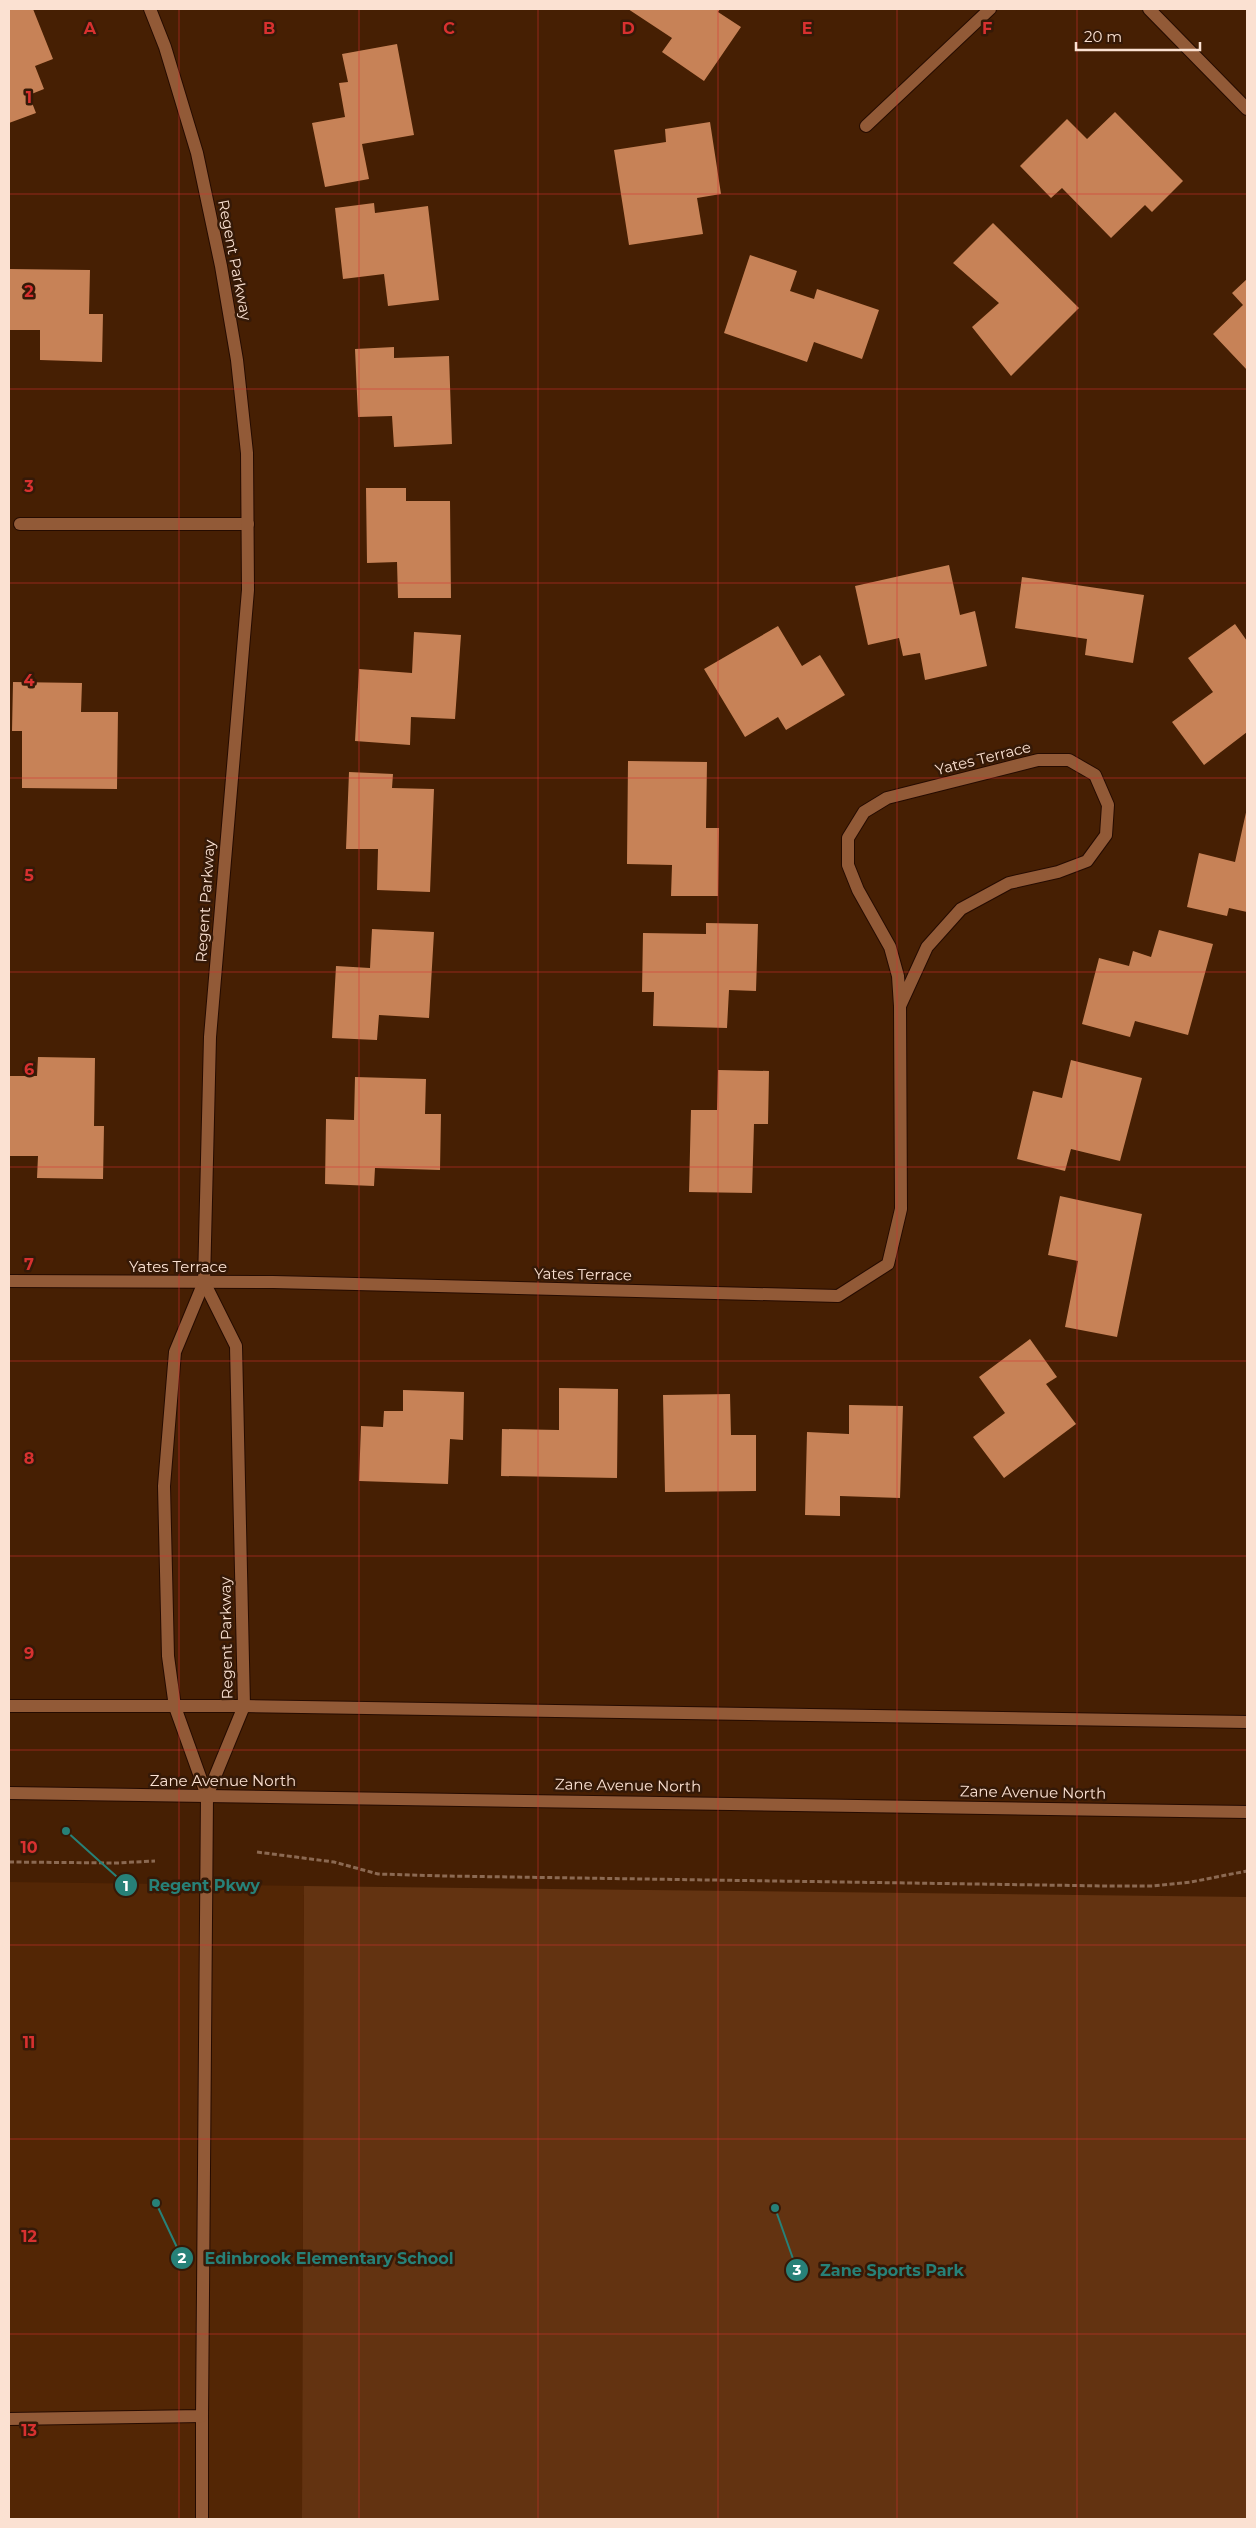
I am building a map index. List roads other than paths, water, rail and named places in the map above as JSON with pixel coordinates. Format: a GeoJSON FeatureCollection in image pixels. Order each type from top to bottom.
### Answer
{"type":"FeatureCollection","features":[{"type":"Feature","properties":{"kind":"street","name":"Regent Parkway"},"geometry":{"type":"LineString","coordinates":[[150,9],[165,47],[197,153],[221,266],[237,360],[247,453],[248,590],[210,1037],[204,1282],[175,1352],[164,1486],[168,1656],[175,1707],[207,1796]]}},
{"type":"Feature","properties":{"kind":"street"},"geometry":{"type":"LineString","coordinates":[[866,126],[990,9]]}},
{"type":"Feature","properties":{"kind":"street"},"geometry":{"type":"LineString","coordinates":[[1149,9],[1247,109]]}},
{"type":"Feature","properties":{"kind":"street"},"geometry":{"type":"LineString","coordinates":[[20,524],[248,524]]}},
{"type":"Feature","properties":{"kind":"street","name":"Yates Terrace"},"geometry":{"type":"LineString","coordinates":[[9,1281],[204,1282],[838,1296],[888,1264],[901,1209],[900,1006],[898,976],[890,947],[858,890],[848,865],[848,838],[864,812],[887,798],[1038,760],[1068,760],[1095,775],[1108,805],[1108,815],[1106,835],[1087,861],[1058,872],[1008,883],[961,909],[926,947],[900,1006]]}},
{"type":"Feature","properties":{"kind":"street","name":"Regent Parkway"},"geometry":{"type":"LineString","coordinates":[[204,1282],[236,1346],[244,1706],[207,1796]]}},
{"type":"Feature","properties":{"kind":"street"},"geometry":{"type":"LineString","coordinates":[[9,1706],[244,1706],[1247,1722]]}},
{"type":"Feature","properties":{"kind":"street","name":"Zane Avenue North"},"geometry":{"type":"LineString","coordinates":[[9,1793],[1247,1812]]}},
{"type":"Feature","properties":{"kind":"street"},"geometry":{"type":"LineString","coordinates":[[202,2519],[207,1796]]}},
{"type":"Feature","properties":{"kind":"street"},"geometry":{"type":"LineString","coordinates":[[9,2419],[202,2416]]}},
{"type":"Feature","properties":{"kind":"place","name":"Regent Pkwy"},"geometry":{"type":"Point","coordinates":[66,1831]}},
{"type":"Feature","properties":{"kind":"place","name":"Edinbrook Elementary School"},"geometry":{"type":"Point","coordinates":[156,2203]}},
{"type":"Feature","properties":{"kind":"place","name":"Zane Sports Park"},"geometry":{"type":"Point","coordinates":[775,2208]}}]}
